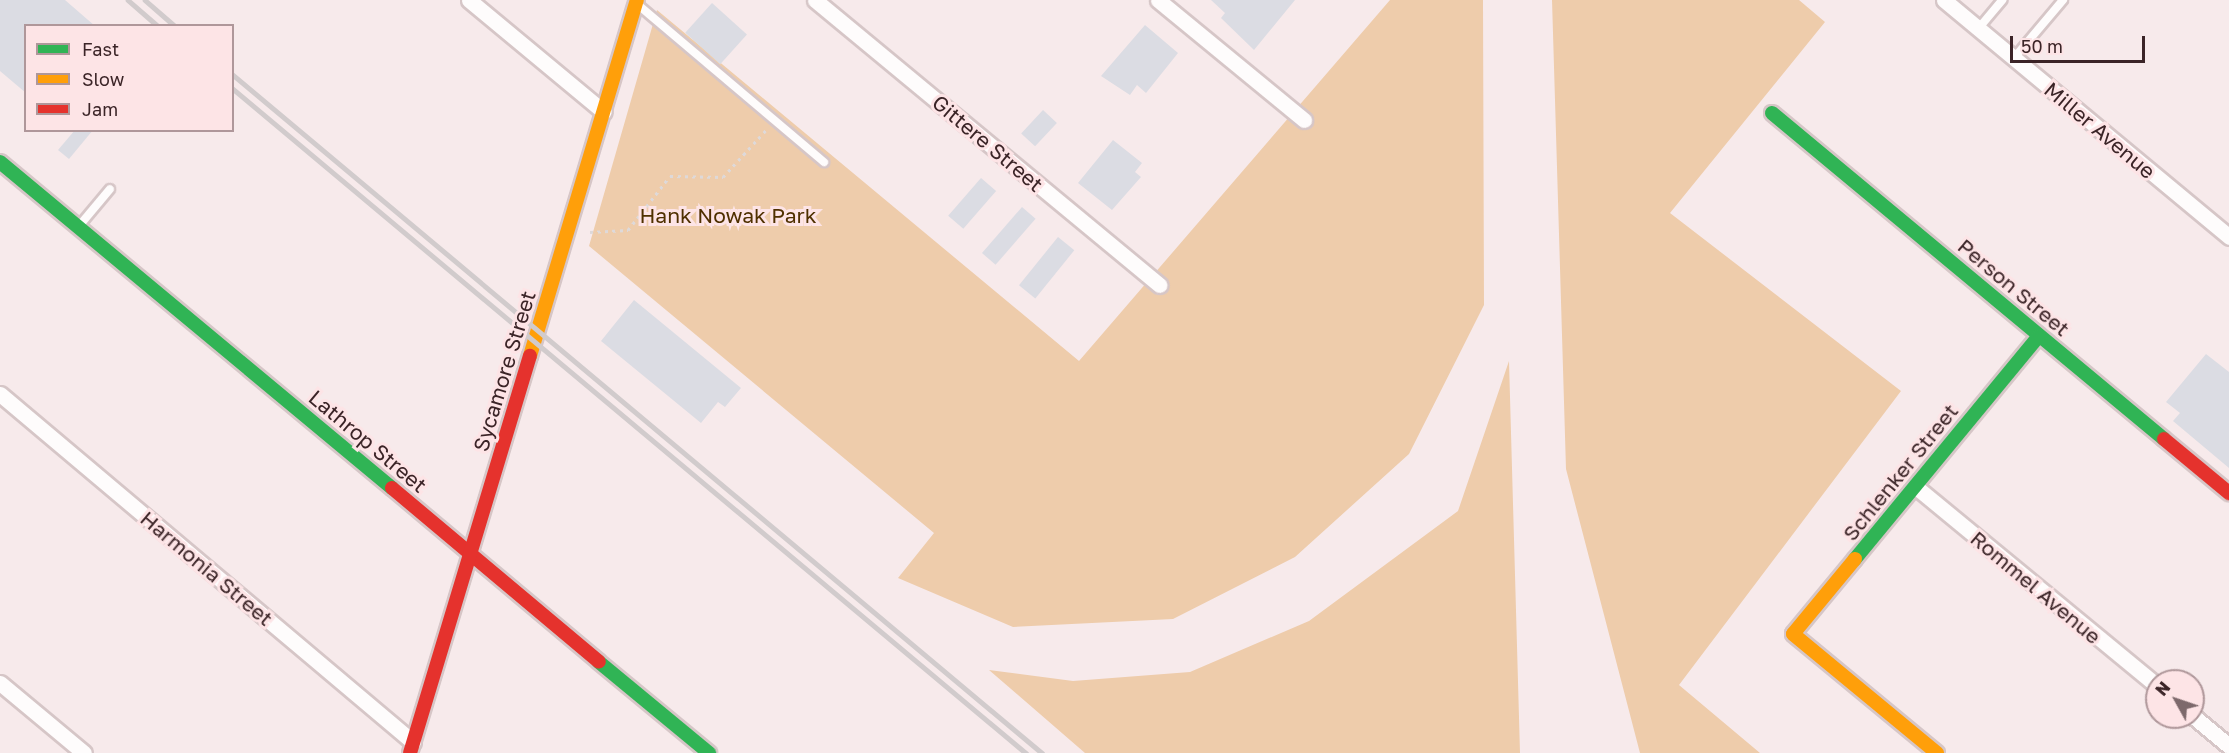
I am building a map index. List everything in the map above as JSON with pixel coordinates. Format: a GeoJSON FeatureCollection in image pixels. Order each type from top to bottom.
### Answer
{"type":"FeatureCollection","features":[{"type":"Feature","properties":{"kind":"street"},"geometry":{"type":"LineString","coordinates":[[470,0],[604,112]]}},
{"type":"Feature","properties":{"kind":"street","name":"Gittere Street"},"geometry":{"type":"LineString","coordinates":[[815,0],[1160,285]]}},
{"type":"Feature","properties":{"kind":"street"},"geometry":{"type":"LineString","coordinates":[[1158,0],[1304,120]]}},
{"type":"Feature","properties":{"kind":"street","name":"Miller Avenue"},"geometry":{"type":"LineString","coordinates":[[1944,0],[2229,237]]}},
{"type":"Feature","properties":{"kind":"street","name":"Sycamore Street"},"geometry":{"type":"LineString","coordinates":[[412,747],[636,1]]}},
{"type":"Feature","properties":{"kind":"street","name":"Person Street"},"geometry":{"type":"LineString","coordinates":[[1772,113],[2229,493]]}},
{"type":"Feature","properties":{"kind":"street","name":"Lathrop Street"},"geometry":{"type":"LineString","coordinates":[[0,162],[708,753]]}},
{"type":"Feature","properties":{"kind":"street","name":"Schlenker Street"},"geometry":{"type":"LineString","coordinates":[[1937,753],[1793,634],[2039,336]]}},
{"type":"Feature","properties":{"kind":"street","name":"Harmonia Street"},"geometry":{"type":"LineString","coordinates":[[0,394],[412,747]]}},
{"type":"Feature","properties":{"kind":"street","name":"Rommel Avenue"},"geometry":{"type":"LineString","coordinates":[[1916,487],[2145,676]]}},
{"type":"Feature","properties":{"kind":"street"},"geometry":{"type":"LineString","coordinates":[[0,683],[84,753]]}},
{"type":"Feature","properties":{"kind":"street"},"geometry":{"type":"LineString","coordinates":[[2205,726],[2229,746]]}},
{"type":"Feature","properties":{"kind":"lane"},"geometry":{"type":"LineString","coordinates":[[1978,29],[2002,0]]}},
{"type":"Feature","properties":{"kind":"lane"},"geometry":{"type":"LineString","coordinates":[[2014,58],[2063,0]]}},
{"type":"Feature","properties":{"kind":"lane"},"geometry":{"type":"LineString","coordinates":[[636,1],[824,162]]}},
{"type":"Feature","properties":{"kind":"lane"},"geometry":{"type":"LineString","coordinates":[[78,227],[110,189]]}},
{"type":"Feature","properties":{"kind":"path"},"geometry":{"type":"LineString","coordinates":[[590,232],[628,230],[670,176],[723,177],[775,120]]}},
{"type":"Feature","properties":{"kind":"green space","name":"Hank Nowak Park"},"geometry":{"type":"Polygon","coordinates":[[[1390,0],[1483,0],[1484,305],[1409,454],[1295,557],[1173,619],[1013,627],[898,578],[934,533],[589,246],[657,10],[1079,361],[1390,0]]]}},
{"type":"Feature","properties":{"kind":"green space"},"geometry":{"type":"Polygon","coordinates":[[[1552,0],[1799,0],[1825,22],[1670,213],[1901,391],[1679,685],[1760,753],[1640,753],[1566,469],[1552,0]]]}},
{"type":"Feature","properties":{"kind":"green space"},"geometry":{"type":"Polygon","coordinates":[[[1509,361],[1520,753],[1085,753],[989,670],[1073,681],[1190,672],[1309,621],[1458,511],[1509,361]]]}},
{"type":"Feature","properties":{"kind":"building"},"geometry":{"type":"Polygon","coordinates":[[[0,0],[65,0],[93,24],[24,24],[24,91],[0,71],[0,0]]]}},
{"type":"Feature","properties":{"kind":"building"},"geometry":{"type":"Polygon","coordinates":[[[1211,0],[1295,0],[1254,50],[1221,18],[1225,13],[1211,0]]]}},
{"type":"Feature","properties":{"kind":"building"},"geometry":{"type":"Polygon","coordinates":[[[712,3],[747,34],[720,64],[685,33],[712,3]]]}},
{"type":"Feature","properties":{"kind":"building"},"geometry":{"type":"Polygon","coordinates":[[[1145,25],[1178,53],[1146,93],[1137,85],[1130,95],[1101,76],[1145,25]]]}},
{"type":"Feature","properties":{"kind":"building"},"geometry":{"type":"Polygon","coordinates":[[[1043,110],[1057,123],[1035,146],[1021,133],[1043,110]]]}},
{"type":"Feature","properties":{"kind":"building"},"geometry":{"type":"Polygon","coordinates":[[[73,132],[91,132],[69,159],[58,150],[73,132]]]}},
{"type":"Feature","properties":{"kind":"building"},"geometry":{"type":"Polygon","coordinates":[[[1113,140],[1142,163],[1135,172],[1141,177],[1112,210],[1078,183],[1113,140]]]}},
{"type":"Feature","properties":{"kind":"building"},"geometry":{"type":"Polygon","coordinates":[[[981,178],[996,191],[963,229],[948,216],[981,178]]]}},
{"type":"Feature","properties":{"kind":"building"},"geometry":{"type":"Polygon","coordinates":[[[1022,207],[1036,219],[996,265],[982,253],[1022,207]]]}},
{"type":"Feature","properties":{"kind":"building"},"geometry":{"type":"Polygon","coordinates":[[[1058,237],[1074,250],[1035,298],[1019,285],[1058,237]]]}},
{"type":"Feature","properties":{"kind":"building"},"geometry":{"type":"Polygon","coordinates":[[[634,300],[741,388],[725,407],[718,402],[701,423],[601,341],[634,300]]]}},
{"type":"Feature","properties":{"kind":"building"},"geometry":{"type":"Polygon","coordinates":[[[2206,354],[2229,372],[2229,468],[2173,421],[2180,413],[2166,402],[2206,354]]]}},
{"type":"Feature","properties":{"kind":"railway"},"geometry":{"type":"LineString","coordinates":[[128,0],[156,24]]}},
{"type":"Feature","properties":{"kind":"railway"},"geometry":{"type":"LineString","coordinates":[[145,0],[173,24]]}},
{"type":"Feature","properties":{"kind":"railway"},"geometry":{"type":"LineString","coordinates":[[234,76],[1042,753]]}},
{"type":"Feature","properties":{"kind":"railway"},"geometry":{"type":"LineString","coordinates":[[234,90],[1026,753]]}},
{"type":"Feature","properties":{"kind":"traffic: fast"},"geometry":{"type":"LineString","coordinates":[[1772,113],[2164,439]]}},
{"type":"Feature","properties":{"kind":"traffic: fast"},"geometry":{"type":"LineString","coordinates":[[0,162],[392,488]]}},
{"type":"Feature","properties":{"kind":"traffic: fast"},"geometry":{"type":"LineString","coordinates":[[1855,559],[2039,336]]}},
{"type":"Feature","properties":{"kind":"traffic: fast"},"geometry":{"type":"LineString","coordinates":[[599,662],[709,753]]}},
{"type":"Feature","properties":{"kind":"traffic: slow"},"geometry":{"type":"LineString","coordinates":[[530,356],[637,0]]}},
{"type":"Feature","properties":{"kind":"traffic: slow"},"geometry":{"type":"LineString","coordinates":[[1855,559],[1793,634],[1937,753]]}},
{"type":"Feature","properties":{"kind":"traffic: jam"},"geometry":{"type":"LineString","coordinates":[[410,753],[530,356]]}},
{"type":"Feature","properties":{"kind":"traffic: jam"},"geometry":{"type":"LineString","coordinates":[[2164,439],[2229,493]]}},
{"type":"Feature","properties":{"kind":"traffic: jam"},"geometry":{"type":"LineString","coordinates":[[392,488],[599,662]]}}]}
